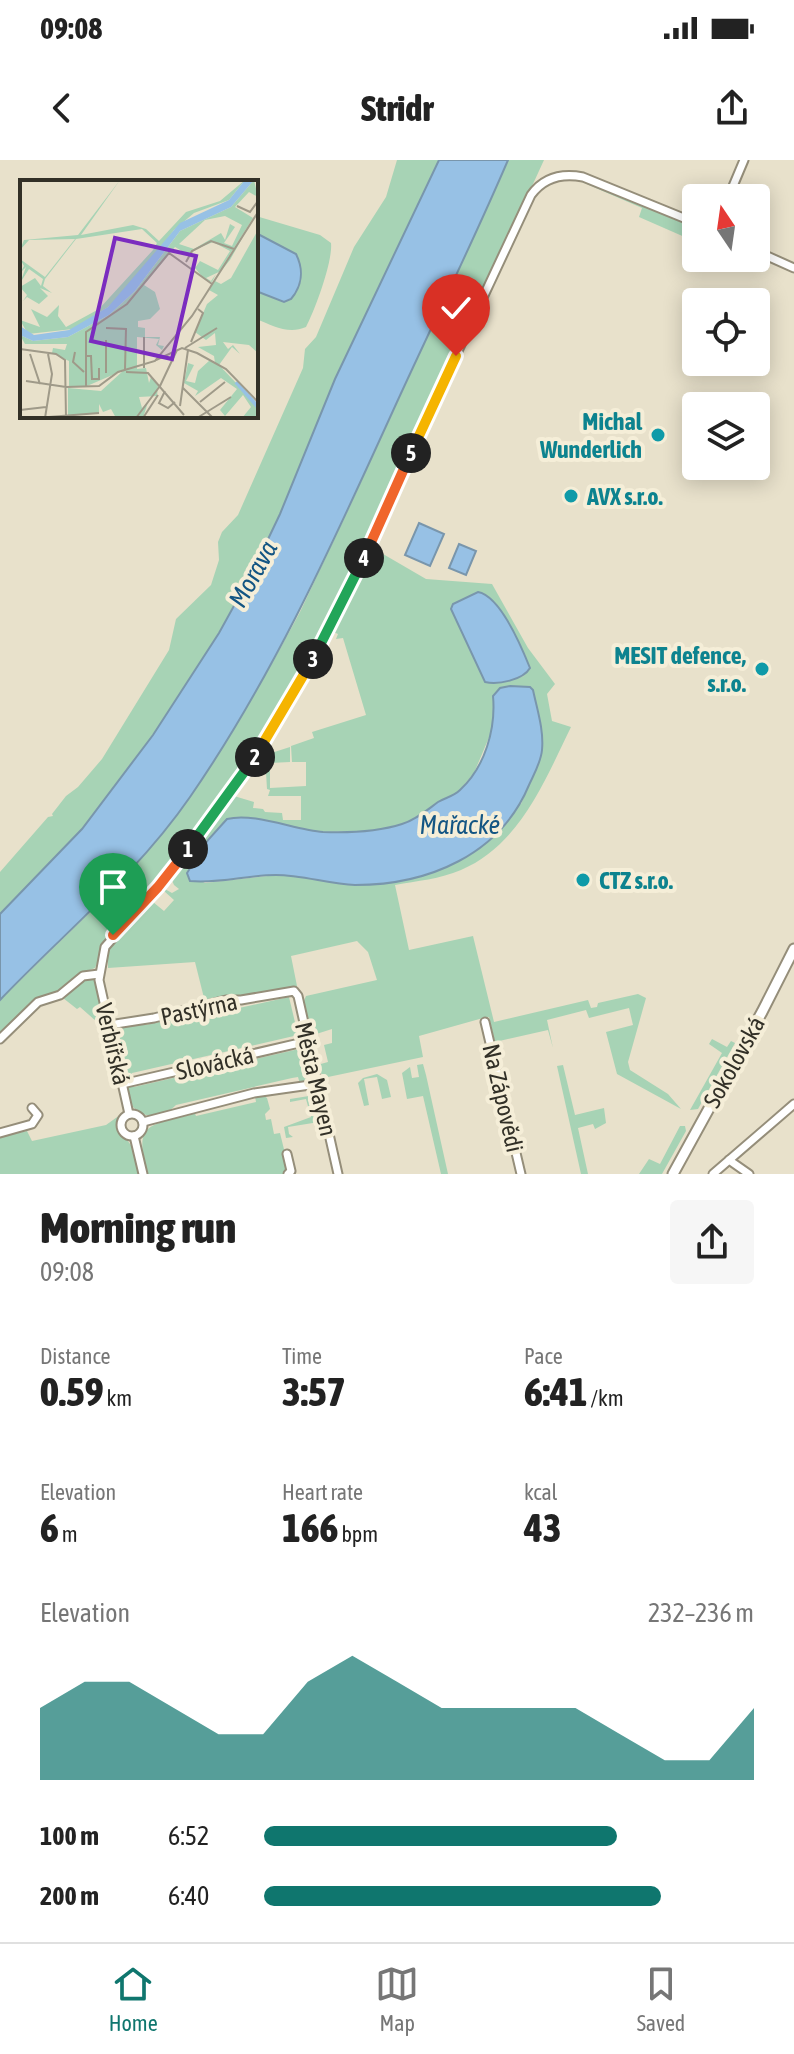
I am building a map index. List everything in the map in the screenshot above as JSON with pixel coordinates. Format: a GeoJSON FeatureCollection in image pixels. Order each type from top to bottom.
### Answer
{"type":"FeatureCollection","features":[{"type":"Feature","properties":{"kind":"main road","name":"Sokolovská"},"geometry":{"type":"LineString","coordinates":[[673,1174],[794,949]]}},
{"type":"Feature","properties":{"kind":"street"},"geometry":{"type":"LineString","coordinates":[[734,184],[744,160]]}},
{"type":"Feature","properties":{"kind":"street"},"geometry":{"type":"LineString","coordinates":[[0,1039],[38,1002],[60,995],[83,976],[99,974],[107,944],[158,887],[231,793],[271,732],[353,582],[531,195],[543,183],[558,176],[572,175],[595,179],[682,217]]}},
{"type":"Feature","properties":{"kind":"street"},"geometry":{"type":"LineString","coordinates":[[770,257],[794,268]]}},
{"type":"Feature","properties":{"kind":"street","name":"Verbířská"},"geometry":{"type":"LineString","coordinates":[[99,974],[129,1114]]}},
{"type":"Feature","properties":{"kind":"street","name":"Pastýrna"},"geometry":{"type":"LineString","coordinates":[[109,1025],[179,1013],[194,1006],[289,990]]}},
{"type":"Feature","properties":{"kind":"street","name":"Města Mayen"},"geometry":{"type":"LineString","coordinates":[[289,990],[298,996],[338,1174]]}},
{"type":"Feature","properties":{"kind":"street","name":"Na Zápovědi"},"geometry":{"type":"LineString","coordinates":[[485,1022],[521,1174]]}},
{"type":"Feature","properties":{"kind":"street","name":"Slovácká"},"geometry":{"type":"LineString","coordinates":[[122,1084],[308,1041]]}},
{"type":"Feature","properties":{"kind":"street","name":"Slovácká"},"geometry":{"type":"LineString","coordinates":[[143,1122],[254,1093],[317,1084]]}},
{"type":"Feature","properties":{"kind":"street"},"geometry":{"type":"LineString","coordinates":[[713,1174],[794,1104]]}},
{"type":"Feature","properties":{"kind":"street"},"geometry":{"type":"LineString","coordinates":[[0,1133],[32,1124],[38,1115],[32,1108]]}},
{"type":"Feature","properties":{"kind":"street"},"geometry":{"type":"LineString","coordinates":[[129,1114],[139,1116],[143,1122],[141,1131],[134,1136],[126,1135],[121,1128],[122,1119],[129,1114]]}},
{"type":"Feature","properties":{"kind":"street"},"geometry":{"type":"LineString","coordinates":[[134,1136],[143,1174]]}},
{"type":"Feature","properties":{"kind":"street"},"geometry":{"type":"LineString","coordinates":[[287,1154],[291,1171],[288,1174]]}},
{"type":"Feature","properties":{"kind":"street"},"geometry":{"type":"LineString","coordinates":[[729,1160],[749,1174]]}},
{"type":"Feature","properties":{"kind":"green space"},"geometry":{"type":"Polygon","coordinates":[[[397,160],[439,160],[335,379],[280,514],[251,575],[219,633],[153,735],[82,829],[0,914],[0,872],[102,759],[169,650],[176,619],[211,585],[219,560],[218,542],[222,532],[238,515],[303,368],[305,349],[316,337],[354,247],[386,197],[397,160]]]}},
{"type":"Feature","properties":{"kind":"green space"},"geometry":{"type":"Polygon","coordinates":[[[508,160],[544,160],[346,592],[290,696],[239,777],[166,874],[106,941],[95,968],[82,973],[58,992],[38,999],[0,1037],[0,1000],[112,891],[189,799],[274,660],[350,506],[508,160]]]}},
{"type":"Feature","properties":{"kind":"green space"},"geometry":{"type":"Polygon","coordinates":[[[575,179],[682,221],[682,236],[639,217],[642,208],[575,179]]]}},
{"type":"Feature","properties":{"kind":"green space"},"geometry":{"type":"Polygon","coordinates":[[[258,217],[320,235],[331,243],[326,273],[306,327],[286,330],[258,320],[258,292],[284,302],[296,254],[258,234],[258,217]]]}},
{"type":"Feature","properties":{"kind":"green space"},"geometry":{"type":"Polygon","coordinates":[[[371,547],[426,579],[492,584],[528,648],[555,684],[547,694],[552,721],[571,727],[528,809],[499,845],[461,870],[437,878],[395,885],[409,950],[473,936],[494,1022],[588,1000],[591,1008],[597,1007],[598,1003],[638,994],[646,998],[628,1062],[630,1070],[668,1094],[681,1109],[617,1074],[606,1032],[633,1025],[629,1008],[589,1018],[586,1010],[547,1020],[553,1048],[548,1030],[495,1042],[489,1017],[419,1036],[423,1057],[328,1077],[320,1073],[317,1065],[328,1062],[324,1045],[332,1043],[332,1029],[310,1036],[303,1003],[306,996],[377,980],[368,952],[357,941],[291,956],[297,986],[205,1002],[195,962],[108,968],[105,959],[111,942],[149,902],[164,911],[174,900],[164,891],[157,899],[156,895],[163,888],[172,893],[179,889],[171,878],[234,796],[254,802],[253,808],[282,813],[283,820],[301,820],[301,796],[268,796],[270,790],[267,789],[265,755],[290,747],[290,762],[270,763],[270,788],[306,786],[306,762],[292,762],[291,746],[314,738],[312,732],[366,715],[343,638],[336,639],[338,634],[331,631],[336,630],[345,602],[371,547]],[[497,607],[499,682],[524,676],[526,656],[497,607]],[[493,728],[474,773],[458,792],[405,824],[374,831],[321,832],[235,817],[220,826],[187,873],[205,883],[277,875],[314,878],[521,804],[539,763],[493,728]]]}},
{"type":"Feature","properties":{"kind":"green space"},"geometry":{"type":"Polygon","coordinates":[[[87,978],[93,979],[96,984],[105,1029],[80,1007],[77,1009],[63,998],[87,978]]]}},
{"type":"Feature","properties":{"kind":"green space"},"geometry":{"type":"Polygon","coordinates":[[[289,997],[298,1035],[300,1025],[303,1036],[296,1041],[294,1036],[132,1073],[130,1080],[116,1025],[122,1027],[144,1022],[145,1025],[193,1015],[192,1010],[195,1009],[198,1017],[289,997]]]}},
{"type":"Feature","properties":{"kind":"green space"},"geometry":{"type":"Polygon","coordinates":[[[712,1039],[727,1047],[731,1041],[735,1043],[698,1109],[690,1110],[722,1053],[709,1044],[712,1039]]]}},
{"type":"Feature","properties":{"kind":"green space"},"geometry":{"type":"Polygon","coordinates":[[[301,1045],[305,1048],[311,1070],[309,1079],[300,1084],[298,1077],[292,1078],[176,1105],[156,1115],[145,1115],[133,1107],[127,1089],[131,1085],[134,1087],[299,1049],[301,1045]]]}},
{"type":"Feature","properties":{"kind":"green space"},"geometry":{"type":"Polygon","coordinates":[[[423,1064],[448,1174],[441,1174],[423,1096],[407,1099],[402,1073],[410,1067],[412,1078],[419,1077],[417,1065],[423,1064]]]}},
{"type":"Feature","properties":{"kind":"green space"},"geometry":{"type":"Polygon","coordinates":[[[563,1065],[575,1115],[604,1108],[606,1123],[595,1129],[593,1124],[578,1128],[588,1174],[581,1174],[557,1066],[563,1065]]]}},
{"type":"Feature","properties":{"kind":"green space"},"geometry":{"type":"Polygon","coordinates":[[[377,1074],[387,1080],[391,1097],[382,1099],[377,1077],[364,1079],[369,1105],[364,1106],[358,1083],[363,1078],[377,1074]]]}},
{"type":"Feature","properties":{"kind":"green space"},"geometry":{"type":"Polygon","coordinates":[[[263,1095],[270,1109],[265,1114],[266,1120],[271,1119],[274,1134],[280,1133],[290,1174],[147,1174],[143,1136],[153,1125],[190,1115],[194,1111],[196,1116],[256,1102],[255,1096],[263,1095]]]}},
{"type":"Feature","properties":{"kind":"green space"},"geometry":{"type":"Polygon","coordinates":[[[309,1096],[312,1105],[318,1104],[322,1119],[288,1127],[293,1137],[286,1138],[284,1127],[311,1117],[306,1099],[290,1102],[290,1099],[309,1096]]]}},
{"type":"Feature","properties":{"kind":"green space"},"geometry":{"type":"Polygon","coordinates":[[[120,1115],[119,1129],[133,1148],[140,1174],[0,1174],[0,1137],[27,1131],[32,1141],[106,1125],[120,1115]]]}},
{"type":"Feature","properties":{"kind":"green space"},"geometry":{"type":"Polygon","coordinates":[[[680,1126],[685,1126],[686,1131],[662,1174],[639,1174],[649,1159],[660,1164],[680,1126]]]}},
{"type":"Feature","properties":{"kind":"water","name":"Morava"},"geometry":{"type":"Polygon","coordinates":[[[439,160],[508,160],[350,504],[277,654],[221,750],[169,825],[123,877],[0,1000],[0,914],[82,829],[153,735],[219,633],[280,514],[335,379],[439,160]]]}},
{"type":"Feature","properties":{"kind":"water"},"geometry":{"type":"Polygon","coordinates":[[[258,234],[296,254],[301,278],[291,299],[284,302],[258,292],[258,234]]]}},
{"type":"Feature","properties":{"kind":"water"},"geometry":{"type":"Polygon","coordinates":[[[419,523],[444,534],[430,566],[405,555],[419,523]]]}},
{"type":"Feature","properties":{"kind":"water"},"geometry":{"type":"Polygon","coordinates":[[[459,544],[476,551],[466,575],[449,568],[459,544]]]}},
{"type":"Feature","properties":{"kind":"water"},"geometry":{"type":"Polygon","coordinates":[[[478,592],[502,613],[522,648],[530,668],[516,678],[485,682],[451,609],[453,604],[478,592]]]}},
{"type":"Feature","properties":{"kind":"water","name":"Mařacké"},"geometry":{"type":"Polygon","coordinates":[[[530,687],[533,690],[542,735],[540,759],[516,809],[500,830],[458,861],[434,872],[382,884],[355,885],[276,875],[190,881],[187,873],[208,840],[227,819],[249,818],[312,831],[343,832],[383,829],[417,817],[458,792],[469,781],[487,747],[493,721],[493,696],[500,688],[530,687]]]}},
{"type":"Feature","properties":{"kind":"place","name":"Michal Wunderlich"},"geometry":{"type":"Point","coordinates":[658,435]}},
{"type":"Feature","properties":{"kind":"place","name":"AVX s.r.o."},"geometry":{"type":"Point","coordinates":[571,496]}},
{"type":"Feature","properties":{"kind":"place","name":"MESIT defence, s.r.o."},"geometry":{"type":"Point","coordinates":[762,669]}},
{"type":"Feature","properties":{"kind":"place","name":"CTZ s.r.o."},"geometry":{"type":"Point","coordinates":[583,880]}},
{"type":"Feature","properties":{"kind":"route"},"geometry":{"type":"LineString","coordinates":[[113,935],[158,887],[209,823],[290,700],[353,582],[456,356]]}}]}
